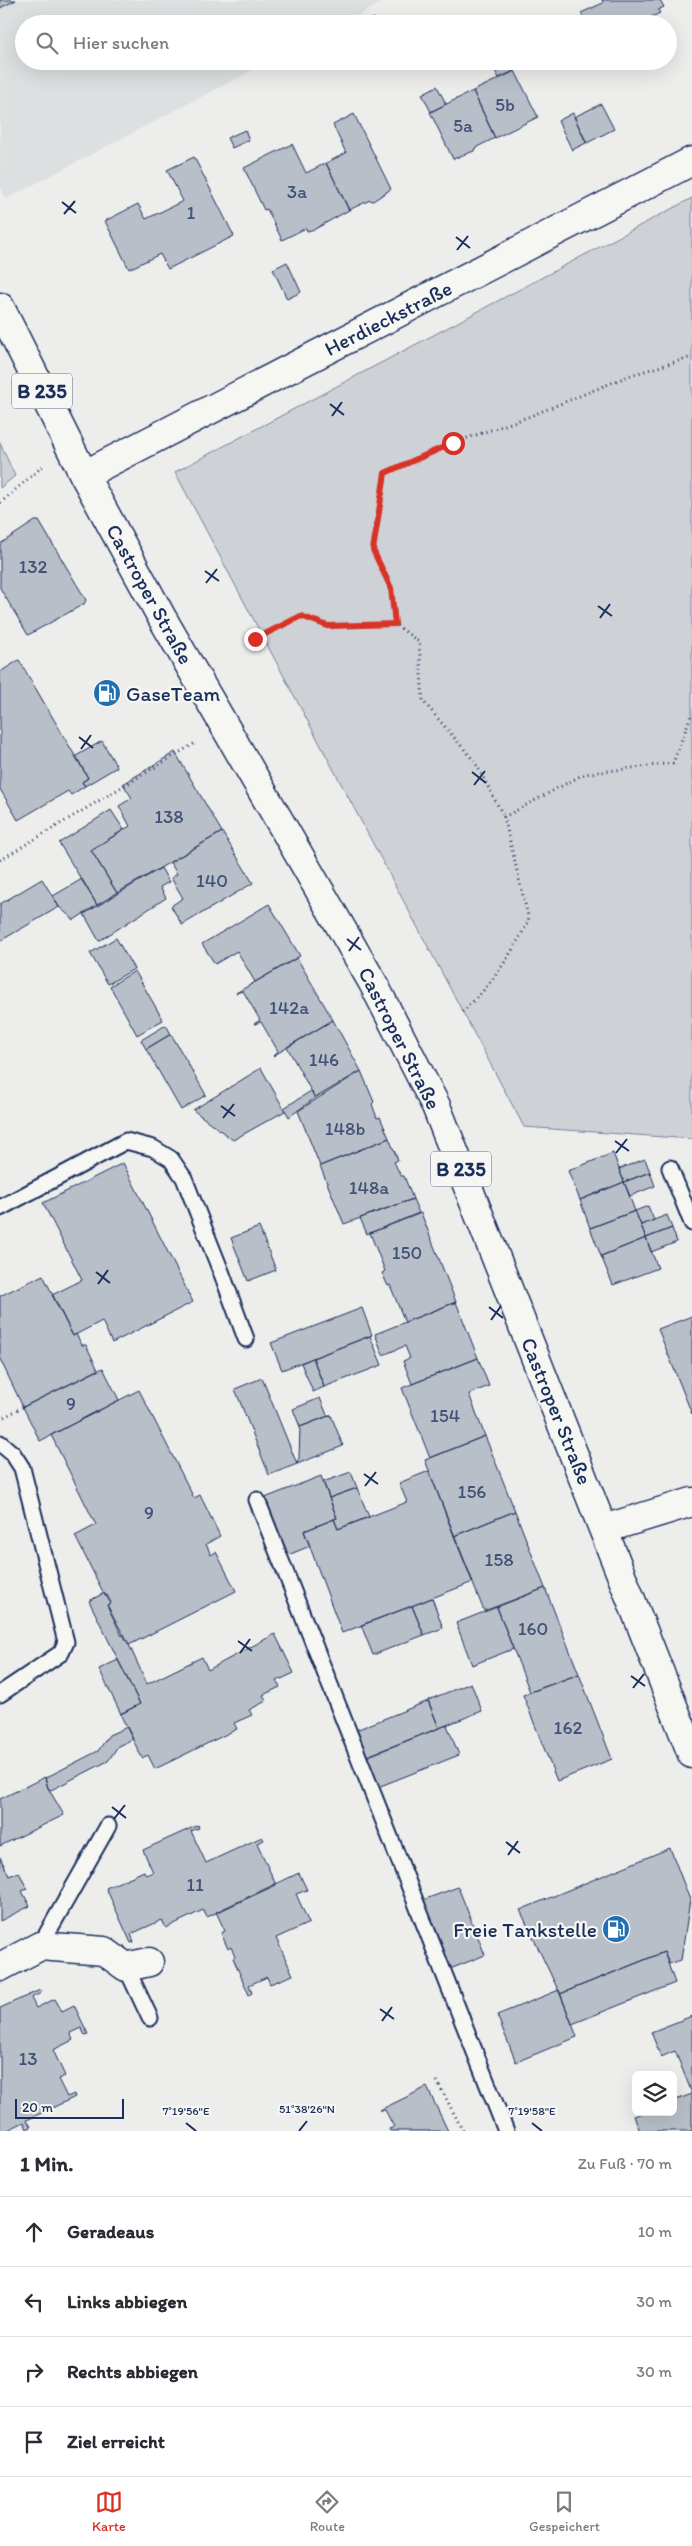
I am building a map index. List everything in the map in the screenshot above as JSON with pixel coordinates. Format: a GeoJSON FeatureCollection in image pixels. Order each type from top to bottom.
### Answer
{"type":"FeatureCollection","features":[{"type":"Feature","properties":{"kind":"main road","name":"Herdieckstraße"},"geometry":{"type":"LineString","coordinates":[[84,475],[692,161]]}},
{"type":"Feature","properties":{"kind":"main road","name":"Castroper Straße"},"geometry":{"type":"LineString","coordinates":[[0,307],[84,475],[224,726],[373,983],[436,1106],[692,1754]]}},
{"type":"Feature","properties":{"kind":"main road"},"geometry":{"type":"LineString","coordinates":[[604,1529],[692,1502]]}},
{"type":"Feature","properties":{"kind":"main road"},"geometry":{"type":"LineString","coordinates":[[0,1967],[40,1946],[104,1951],[138,1964]]}},
{"type":"Feature","properties":{"kind":"lane"},"geometry":{"type":"LineString","coordinates":[[0,1208],[126,1141],[152,1148],[170,1159],[184,1178],[246,1339]]}},
{"type":"Feature","properties":{"kind":"lane"},"geometry":{"type":"LineString","coordinates":[[670,1168],[692,1223]]}},
{"type":"Feature","properties":{"kind":"lane"},"geometry":{"type":"LineString","coordinates":[[0,1443],[13,1454],[22,1468],[66,1642],[61,1653],[0,1694]]}},
{"type":"Feature","properties":{"kind":"lane"},"geometry":{"type":"LineString","coordinates":[[257,1500],[506,2131]]}},
{"type":"Feature","properties":{"kind":"lane"},"geometry":{"type":"LineString","coordinates":[[40,1946],[108,1826]]}},
{"type":"Feature","properties":{"kind":"lane"},"geometry":{"type":"LineString","coordinates":[[138,1964],[150,2018]]}},
{"type":"Feature","properties":{"kind":"path"},"geometry":{"type":"LineString","coordinates":[[395,624],[391,588],[373,550],[385,473],[453,443],[528,416],[631,375],[692,357]]}},
{"type":"Feature","properties":{"kind":"path"},"geometry":{"type":"LineString","coordinates":[[0,503],[68,444]]}},
{"type":"Feature","properties":{"kind":"path"},"geometry":{"type":"LineString","coordinates":[[255,639],[301,616],[328,626],[395,624],[419,642],[423,701],[452,732],[475,762],[504,817],[530,920],[504,966],[480,996],[462,1012]]}},
{"type":"Feature","properties":{"kind":"path"},"geometry":{"type":"LineString","coordinates":[[504,817],[584,774],[673,763],[692,713]]}},
{"type":"Feature","properties":{"kind":"path"},"geometry":{"type":"LineString","coordinates":[[0,860],[224,726]]}},
{"type":"Feature","properties":{"kind":"path"},"geometry":{"type":"LineString","coordinates":[[0,1419],[23,1407]]}},
{"type":"Feature","properties":{"kind":"path"},"geometry":{"type":"LineString","coordinates":[[437,2081],[463,2131]]}},
{"type":"Feature","properties":{"kind":"shaded area"},"geometry":{"type":"Polygon","coordinates":[[[0,0],[387,0],[359,15],[15,15],[15,70],[253,70],[6,199],[0,186],[0,0]]]}},
{"type":"Feature","properties":{"kind":"shaded area"},"geometry":{"type":"Polygon","coordinates":[[[692,198],[692,1139],[524,1127],[175,472],[692,198]]]}},
{"type":"Feature","properties":{"kind":"shaded area"},"geometry":{"type":"Polygon","coordinates":[[[0,443],[15,476],[0,488],[0,443]]]}},
{"type":"Feature","properties":{"kind":"building"},"geometry":{"type":"Polygon","coordinates":[[[0,0],[16,0],[0,8],[0,0]]]}},
{"type":"Feature","properties":{"kind":"building"},"geometry":{"type":"Polygon","coordinates":[[[602,0],[660,0],[664,7],[658,10],[660,13],[656,15],[582,15],[581,13],[603,3],[602,0]]]}},
{"type":"Feature","properties":{"kind":"building"},"geometry":{"type":"Polygon","coordinates":[[[495,70],[514,70],[514,71],[499,78],[495,70]]]}},
{"type":"Feature","properties":{"kind":"building"},"geometry":{"type":"Polygon","coordinates":[[[515,71],[538,117],[495,138],[473,91],[515,71]]]}},
{"type":"Feature","properties":{"kind":"building"},"geometry":{"type":"Polygon","coordinates":[[[437,86],[446,104],[431,112],[422,94],[437,86]]]}},
{"type":"Feature","properties":{"kind":"building"},"geometry":{"type":"Polygon","coordinates":[[[473,91],[495,138],[475,148],[474,151],[453,159],[430,112],[473,91]]]}},
{"type":"Feature","properties":{"kind":"building"},"geometry":{"type":"Polygon","coordinates":[[[601,104],[614,129],[587,143],[574,117],[601,104]]]}},
{"type":"Feature","properties":{"kind":"building"},"geometry":{"type":"Polygon","coordinates":[[[573,113],[586,143],[572,150],[558,121],[573,113]]]}},
{"type":"Feature","properties":{"kind":"building"},"geometry":{"type":"Polygon","coordinates":[[[354,114],[391,189],[373,201],[370,200],[349,210],[326,163],[346,153],[333,125],[354,114]]]}},
{"type":"Feature","properties":{"kind":"building"},"geometry":{"type":"Polygon","coordinates":[[[245,130],[249,140],[232,148],[227,138],[245,130]]]}},
{"type":"Feature","properties":{"kind":"building"},"geometry":{"type":"Polygon","coordinates":[[[292,144],[306,173],[326,163],[349,210],[315,229],[307,231],[306,228],[282,240],[267,209],[264,210],[244,168],[292,144]]]}},
{"type":"Feature","properties":{"kind":"building"},"geometry":{"type":"Polygon","coordinates":[[[194,157],[234,236],[168,269],[160,254],[129,269],[105,221],[138,204],[146,219],[183,201],[167,170],[194,157]]]}},
{"type":"Feature","properties":{"kind":"building"},"geometry":{"type":"Polygon","coordinates":[[[287,262],[301,292],[287,299],[273,269],[287,262]]]}},
{"type":"Feature","properties":{"kind":"building"},"geometry":{"type":"Polygon","coordinates":[[[35,521],[39,521],[86,600],[84,604],[28,635],[0,588],[0,544],[35,521]]]}},
{"type":"Feature","properties":{"kind":"building"},"geometry":{"type":"Polygon","coordinates":[[[19,660],[88,778],[82,782],[85,786],[71,795],[68,791],[18,820],[0,789],[0,672],[19,660]]]}},
{"type":"Feature","properties":{"kind":"building"},"geometry":{"type":"Polygon","coordinates":[[[102,741],[117,767],[85,786],[82,782],[88,778],[76,756],[102,741]]]}},
{"type":"Feature","properties":{"kind":"building"},"geometry":{"type":"Polygon","coordinates":[[[175,752],[222,832],[117,893],[91,850],[130,826],[119,806],[132,798],[123,784],[175,752]]]}},
{"type":"Feature","properties":{"kind":"building"},"geometry":{"type":"Polygon","coordinates":[[[111,810],[124,830],[91,850],[117,893],[97,905],[59,843],[111,810]]]}},
{"type":"Feature","properties":{"kind":"building"},"geometry":{"type":"Polygon","coordinates":[[[222,832],[253,883],[182,925],[171,906],[183,898],[171,878],[177,874],[170,862],[222,832]]]}},
{"type":"Feature","properties":{"kind":"building"},"geometry":{"type":"Polygon","coordinates":[[[161,868],[169,882],[160,887],[166,898],[99,941],[84,914],[161,868]]]}},
{"type":"Feature","properties":{"kind":"building"},"geometry":{"type":"Polygon","coordinates":[[[42,879],[59,907],[0,941],[0,904],[42,879]]]}},
{"type":"Feature","properties":{"kind":"building"},"geometry":{"type":"Polygon","coordinates":[[[82,879],[97,905],[74,920],[59,907],[53,896],[82,879]]]}},
{"type":"Feature","properties":{"kind":"building"},"geometry":{"type":"Polygon","coordinates":[[[269,904],[300,956],[255,982],[237,951],[215,964],[202,944],[269,904]]]}},
{"type":"Feature","properties":{"kind":"building"},"geometry":{"type":"Polygon","coordinates":[[[116,938],[134,969],[108,984],[90,953],[116,938]]]}},
{"type":"Feature","properties":{"kind":"building"},"geometry":{"type":"Polygon","coordinates":[[[297,958],[333,1020],[273,1056],[278,1051],[261,1022],[254,1024],[260,1020],[243,991],[236,993],[297,958]]]}},
{"type":"Feature","properties":{"kind":"building"},"geometry":{"type":"Polygon","coordinates":[[[135,971],[163,1020],[137,1035],[110,986],[135,971]]]}},
{"type":"Feature","properties":{"kind":"building"},"geometry":{"type":"Polygon","coordinates":[[[333,1020],[361,1071],[315,1098],[287,1047],[333,1020]]]}},
{"type":"Feature","properties":{"kind":"building"},"geometry":{"type":"Polygon","coordinates":[[[166,1025],[171,1034],[146,1049],[141,1040],[166,1025]]]}},
{"type":"Feature","properties":{"kind":"building"},"geometry":{"type":"Polygon","coordinates":[[[171,1034],[206,1095],[181,1110],[146,1049],[171,1034]]]}},
{"type":"Feature","properties":{"kind":"building"},"geometry":{"type":"Polygon","coordinates":[[[261,1068],[285,1111],[233,1140],[193,1110],[261,1068]]]}},
{"type":"Feature","properties":{"kind":"building"},"geometry":{"type":"Polygon","coordinates":[[[361,1071],[374,1102],[372,1104],[377,1118],[380,1117],[389,1138],[320,1166],[298,1111],[361,1071]]]}},
{"type":"Feature","properties":{"kind":"building"},"geometry":{"type":"Polygon","coordinates":[[[311,1091],[315,1098],[289,1117],[284,1108],[311,1091]]]}},
{"type":"Feature","properties":{"kind":"building"},"geometry":{"type":"Polygon","coordinates":[[[389,1138],[398,1160],[394,1162],[401,1176],[404,1176],[413,1199],[344,1224],[320,1166],[389,1138]]]}},
{"type":"Feature","properties":{"kind":"building"},"geometry":{"type":"Polygon","coordinates":[[[613,1153],[624,1182],[580,1200],[568,1171],[613,1153]]]}},
{"type":"Feature","properties":{"kind":"building"},"geometry":{"type":"Polygon","coordinates":[[[645,1159],[650,1172],[624,1182],[619,1169],[645,1159]]]}},
{"type":"Feature","properties":{"kind":"building"},"geometry":{"type":"Polygon","coordinates":[[[123,1163],[193,1302],[112,1343],[102,1321],[73,1336],[52,1295],[82,1280],[43,1203],[123,1163]]]}},
{"type":"Feature","properties":{"kind":"building"},"geometry":{"type":"Polygon","coordinates":[[[650,1172],[655,1186],[630,1196],[624,1182],[650,1172]]]}},
{"type":"Feature","properties":{"kind":"building"},"geometry":{"type":"Polygon","coordinates":[[[624,1182],[635,1211],[590,1228],[580,1200],[624,1182]]]}},
{"type":"Feature","properties":{"kind":"building"},"geometry":{"type":"Polygon","coordinates":[[[413,1199],[419,1213],[367,1234],[360,1218],[413,1199]]]}},
{"type":"Feature","properties":{"kind":"building"},"geometry":{"type":"Polygon","coordinates":[[[648,1206],[654,1220],[641,1225],[635,1211],[648,1206]]]}},
{"type":"Feature","properties":{"kind":"building"},"geometry":{"type":"Polygon","coordinates":[[[635,1211],[646,1238],[601,1256],[590,1228],[635,1211]]]}},
{"type":"Feature","properties":{"kind":"building"},"geometry":{"type":"Polygon","coordinates":[[[421,1213],[456,1302],[405,1322],[390,1285],[388,1286],[382,1273],[385,1271],[370,1233],[421,1213]]]}},
{"type":"Feature","properties":{"kind":"building"},"geometry":{"type":"Polygon","coordinates":[[[667,1215],[672,1228],[646,1238],[641,1225],[667,1215]]]}},
{"type":"Feature","properties":{"kind":"building"},"geometry":{"type":"Polygon","coordinates":[[[259,1227],[276,1270],[248,1281],[231,1238],[259,1227]]]}},
{"type":"Feature","properties":{"kind":"building"},"geometry":{"type":"Polygon","coordinates":[[[672,1228],[677,1242],[651,1252],[646,1238],[672,1228]]]}},
{"type":"Feature","properties":{"kind":"building"},"geometry":{"type":"Polygon","coordinates":[[[646,1238],[658,1268],[613,1285],[601,1256],[646,1238]]]}},
{"type":"Feature","properties":{"kind":"building"},"geometry":{"type":"Polygon","coordinates":[[[43,1275],[73,1336],[76,1334],[82,1345],[86,1345],[98,1370],[23,1407],[0,1359],[0,1296],[43,1275]]]}},
{"type":"Feature","properties":{"kind":"building"},"geometry":{"type":"Polygon","coordinates":[[[456,1302],[478,1358],[412,1384],[403,1361],[410,1358],[405,1346],[383,1355],[375,1334],[456,1302]]]}},
{"type":"Feature","properties":{"kind":"building"},"geometry":{"type":"Polygon","coordinates":[[[362,1308],[372,1335],[282,1370],[271,1343],[362,1308]]]}},
{"type":"Feature","properties":{"kind":"building"},"geometry":{"type":"Polygon","coordinates":[[[692,1316],[692,1414],[658,1329],[692,1316]]]}},
{"type":"Feature","properties":{"kind":"building"},"geometry":{"type":"Polygon","coordinates":[[[370,1336],[382,1365],[324,1387],[313,1358],[370,1336]]]}},
{"type":"Feature","properties":{"kind":"building"},"geometry":{"type":"Polygon","coordinates":[[[313,1358],[324,1387],[313,1392],[301,1363],[313,1358]]]}},
{"type":"Feature","properties":{"kind":"building"},"geometry":{"type":"Polygon","coordinates":[[[478,1358],[489,1386],[469,1394],[485,1436],[430,1458],[402,1388],[478,1358]]]}},
{"type":"Feature","properties":{"kind":"building"},"geometry":{"type":"Polygon","coordinates":[[[103,1368],[119,1400],[40,1441],[23,1407],[103,1368]]]}},
{"type":"Feature","properties":{"kind":"building"},"geometry":{"type":"Polygon","coordinates":[[[262,1378],[297,1464],[269,1475],[235,1389],[262,1378]]]}},
{"type":"Feature","properties":{"kind":"building"},"geometry":{"type":"Polygon","coordinates":[[[139,1390],[194,1498],[200,1495],[220,1536],[206,1544],[211,1555],[216,1552],[236,1591],[129,1645],[107,1605],[111,1603],[107,1595],[105,1596],[75,1536],[96,1525],[51,1435],[139,1390]]]}},
{"type":"Feature","properties":{"kind":"building"},"geometry":{"type":"Polygon","coordinates":[[[320,1398],[327,1415],[331,1415],[300,1427],[293,1409],[320,1398]]]}},
{"type":"Feature","properties":{"kind":"building"},"geometry":{"type":"Polygon","coordinates":[[[331,1415],[343,1446],[297,1464],[299,1458],[300,1427],[331,1415]]]}},
{"type":"Feature","properties":{"kind":"building"},"geometry":{"type":"Polygon","coordinates":[[[485,1436],[515,1511],[454,1536],[425,1460],[485,1436]]]}},
{"type":"Feature","properties":{"kind":"building"},"geometry":{"type":"Polygon","coordinates":[[[429,1471],[473,1582],[342,1633],[304,1531],[334,1519],[338,1529],[407,1502],[399,1483],[429,1471]]]}},
{"type":"Feature","properties":{"kind":"building"},"geometry":{"type":"Polygon","coordinates":[[[351,1472],[357,1488],[329,1498],[323,1482],[351,1472]]]}},
{"type":"Feature","properties":{"kind":"building"},"geometry":{"type":"Polygon","coordinates":[[[321,1476],[337,1518],[304,1531],[310,1546],[288,1555],[265,1498],[321,1476]]]}},
{"type":"Feature","properties":{"kind":"building"},"geometry":{"type":"Polygon","coordinates":[[[357,1488],[369,1517],[338,1529],[334,1519],[337,1518],[329,1498],[357,1488]]]}},
{"type":"Feature","properties":{"kind":"building"},"geometry":{"type":"Polygon","coordinates":[[[515,1511],[545,1588],[484,1611],[454,1536],[515,1511]]]}},
{"type":"Feature","properties":{"kind":"building"},"geometry":{"type":"Polygon","coordinates":[[[545,1588],[579,1674],[530,1692],[497,1607],[545,1588]]]}},
{"type":"Feature","properties":{"kind":"building"},"geometry":{"type":"Polygon","coordinates":[[[104,1593],[111,1603],[107,1605],[122,1636],[124,1634],[147,1684],[202,1657],[208,1670],[275,1634],[294,1673],[277,1681],[280,1687],[263,1695],[266,1701],[249,1710],[252,1715],[234,1723],[237,1729],[155,1769],[148,1755],[142,1758],[120,1714],[140,1704],[89,1601],[104,1593]]]}},
{"type":"Feature","properties":{"kind":"building"},"geometry":{"type":"Polygon","coordinates":[[[432,1598],[443,1628],[424,1635],[412,1606],[432,1598]]]}},
{"type":"Feature","properties":{"kind":"building"},"geometry":{"type":"Polygon","coordinates":[[[412,1606],[424,1635],[373,1655],[361,1625],[412,1606]]]}},
{"type":"Feature","properties":{"kind":"building"},"geometry":{"type":"Polygon","coordinates":[[[497,1607],[513,1649],[472,1665],[456,1623],[497,1607]]]}},
{"type":"Feature","properties":{"kind":"building"},"geometry":{"type":"Polygon","coordinates":[[[118,1660],[140,1704],[121,1714],[99,1669],[118,1660]]]}},
{"type":"Feature","properties":{"kind":"building"},"geometry":{"type":"Polygon","coordinates":[[[579,1674],[612,1759],[557,1781],[523,1695],[579,1674]]]}},
{"type":"Feature","properties":{"kind":"building"},"geometry":{"type":"Polygon","coordinates":[[[471,1683],[482,1711],[439,1728],[428,1700],[471,1683]]]}},
{"type":"Feature","properties":{"kind":"building"},"geometry":{"type":"Polygon","coordinates":[[[428,1701],[439,1728],[367,1756],[356,1730],[428,1701]]]}},
{"type":"Feature","properties":{"kind":"building"},"geometry":{"type":"Polygon","coordinates":[[[447,1725],[459,1755],[378,1787],[366,1757],[447,1725]]]}},
{"type":"Feature","properties":{"kind":"building"},"geometry":{"type":"Polygon","coordinates":[[[127,1727],[133,1739],[118,1746],[108,1761],[51,1790],[48,1788],[45,1778],[98,1751],[109,1735],[127,1727]]]}},
{"type":"Feature","properties":{"kind":"building"},"geometry":{"type":"Polygon","coordinates":[[[45,1777],[48,1788],[64,1815],[0,1846],[0,1799],[45,1777]]]}},
{"type":"Feature","properties":{"kind":"building"},"geometry":{"type":"Polygon","coordinates":[[[198,1825],[199,1828],[191,1831],[206,1863],[262,1837],[264,1840],[257,1843],[276,1885],[207,1917],[203,1910],[166,1928],[162,1920],[131,1934],[134,1942],[131,1943],[106,1888],[144,1871],[146,1875],[153,1872],[143,1850],[198,1825]]]}},
{"type":"Feature","properties":{"kind":"building"},"geometry":{"type":"Polygon","coordinates":[[[670,1848],[690,1900],[681,1960],[669,1964],[664,1952],[560,1994],[520,1910],[670,1848]]]}},
{"type":"Feature","properties":{"kind":"building"},"geometry":{"type":"Polygon","coordinates":[[[0,1857],[9,1876],[19,1872],[27,1889],[22,1891],[30,1906],[0,1921],[0,1857]]]}},
{"type":"Feature","properties":{"kind":"building"},"geometry":{"type":"Polygon","coordinates":[[[299,1873],[307,1890],[296,1894],[309,1923],[276,1938],[293,1975],[270,1984],[267,1977],[249,1985],[252,1993],[249,1995],[233,1958],[235,1957],[231,1947],[228,1949],[221,1933],[225,1931],[216,1912],[299,1873]]]}},
{"type":"Feature","properties":{"kind":"building"},"geometry":{"type":"Polygon","coordinates":[[[458,1887],[485,1955],[450,1969],[423,1900],[458,1887]]]}},
{"type":"Feature","properties":{"kind":"building"},"geometry":{"type":"Polygon","coordinates":[[[664,1952],[675,1983],[572,2024],[560,1994],[664,1952]]]}},
{"type":"Feature","properties":{"kind":"building"},"geometry":{"type":"Polygon","coordinates":[[[40,1990],[41,1993],[31,1998],[36,2008],[55,1999],[62,2011],[74,2005],[88,2034],[85,2035],[81,2028],[70,2033],[73,2040],[53,2050],[65,2076],[58,2079],[67,2097],[74,2094],[75,2097],[27,2120],[31,2127],[27,2129],[24,2122],[6,2131],[0,2131],[0,2008],[40,1990]]]}},
{"type":"Feature","properties":{"kind":"building"},"geometry":{"type":"Polygon","coordinates":[[[559,1990],[577,2037],[516,2062],[497,2015],[559,1990]]]}},
{"type":"Feature","properties":{"kind":"building"},"geometry":{"type":"Polygon","coordinates":[[[692,2016],[692,2093],[675,2051],[661,2057],[651,2032],[692,2016]]]}},
{"type":"Feature","properties":{"kind":"building"},"geometry":{"type":"Polygon","coordinates":[[[427,2087],[448,2131],[390,2131],[389,2129],[394,2127],[385,2110],[380,2110],[427,2087]]]}},
{"type":"Feature","properties":{"kind":"building"},"geometry":{"type":"Polygon","coordinates":[[[692,2094],[692,2131],[640,2131],[634,2116],[677,2116],[677,2100],[692,2094]]]}},
{"type":"Feature","properties":{"kind":"place","name":"GaseTeam"},"geometry":{"type":"Point","coordinates":[107,693]}},
{"type":"Feature","properties":{"kind":"place","name":"Freie Tankstelle"},"geometry":{"type":"Point","coordinates":[616,1929]}},
{"type":"Feature","properties":{"kind":"route"},"geometry":{"type":"LineString","coordinates":[[255,639],[301,616],[328,626],[395,624],[391,588],[373,550],[385,473],[453,443]]}}]}
